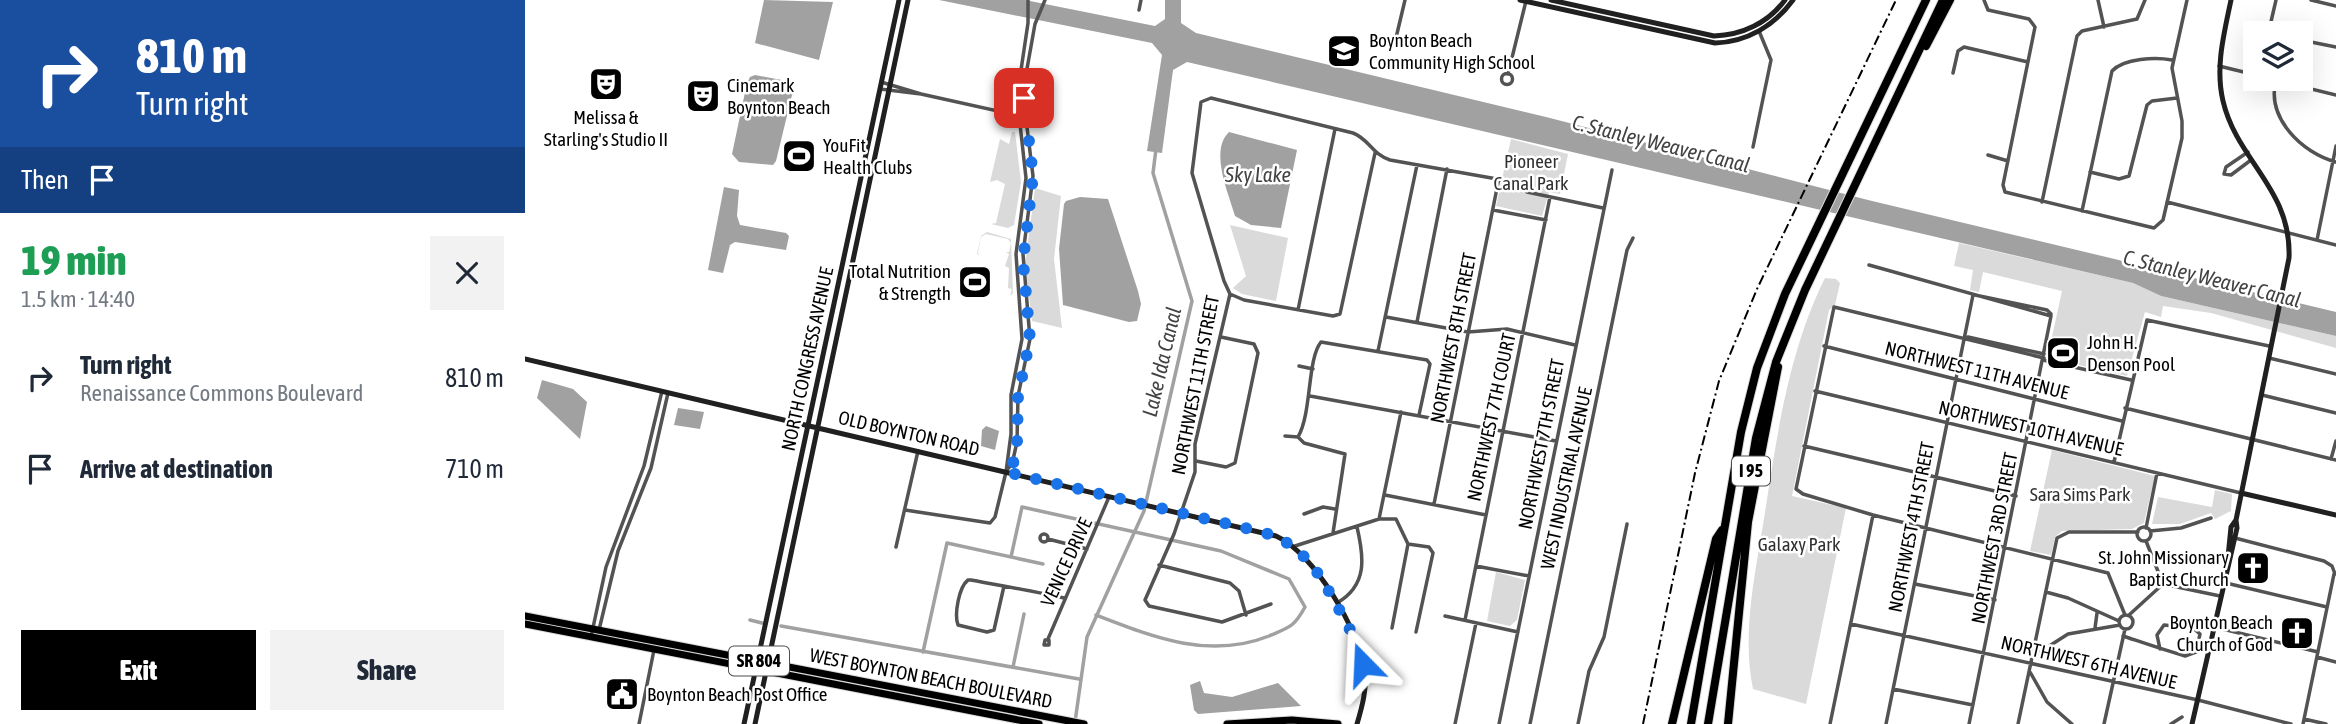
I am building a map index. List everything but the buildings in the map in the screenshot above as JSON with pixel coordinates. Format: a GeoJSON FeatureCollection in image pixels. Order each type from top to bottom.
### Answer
{"type":"FeatureCollection","features":[{"type":"Feature","properties":{"kind":"highway","name":"I 95"},"geometry":{"type":"LineString","coordinates":[[1691,724],[1741,432],[1757,368],[1780,306],[1926,0]]}},
{"type":"Feature","properties":{"kind":"highway","name":"I 95"},"geometry":{"type":"LineString","coordinates":[[1707,724],[1756,438],[1780,350],[1854,186],[1943,0]]}},
{"type":"Feature","properties":{"kind":"highway"},"geometry":{"type":"LineString","coordinates":[[1912,65],[1932,37],[1949,0]]}},
{"type":"Feature","properties":{"kind":"highway"},"geometry":{"type":"LineString","coordinates":[[1728,724],[1748,522],[1780,350]]}},
{"type":"Feature","properties":{"kind":"highway"},"geometry":{"type":"LineString","coordinates":[[1672,724],[1716,540],[1725,524]]}},
{"type":"Feature","properties":{"kind":"main road","name":"WEST BOYNTON BEACH BOULEVARD"},"geometry":{"type":"LineString","coordinates":[[525,616],[654,650],[1039,724]]}},
{"type":"Feature","properties":{"kind":"main road","name":"WEST BOYNTON BEACH BOULEVARD"},"geometry":{"type":"LineString","coordinates":[[525,624],[759,660],[1084,724]]}},
{"type":"Feature","properties":{"kind":"main road"},"geometry":{"type":"LineString","coordinates":[[870,691],[880,684]]}},
{"type":"Feature","properties":{"kind":"main road"},"geometry":{"type":"LineString","coordinates":[[883,694],[894,687]]}},
{"type":"Feature","properties":{"kind":"main road"},"geometry":{"type":"LineString","coordinates":[[1227,724],[1292,720],[1338,724]]}},
{"type":"Feature","properties":{"kind":"street","name":"NORTH CONGRESS AVENUE"},"geometry":{"type":"LineString","coordinates":[[744,724],[899,0]]}},
{"type":"Feature","properties":{"kind":"street","name":"NORTH CONGRESS AVENUE"},"geometry":{"type":"LineString","coordinates":[[755,724],[908,0]]}},
{"type":"Feature","properties":{"kind":"street"},"geometry":{"type":"LineString","coordinates":[[905,510],[990,523],[995,517],[1006,472],[1011,434],[1011,395],[1023,339],[1016,261],[1026,178],[1017,84],[1028,23],[1028,0]]}},
{"type":"Feature","properties":{"kind":"street"},"geometry":{"type":"LineString","coordinates":[[1006,472],[1013,464],[1017,442],[1018,396],[1030,339],[1023,261],[1033,176],[1025,117],[1029,54],[1035,24],[1045,0]]}},
{"type":"Feature","properties":{"kind":"street"},"geometry":{"type":"LineString","coordinates":[[1139,10],[1141,0]]}},
{"type":"Feature","properties":{"kind":"street"},"geometry":{"type":"LineString","coordinates":[[1395,42],[1405,0]]}},
{"type":"Feature","properties":{"kind":"street"},"geometry":{"type":"LineString","coordinates":[[1508,74],[1524,0],[1694,37],[1727,36],[1757,29],[1790,0]]}},
{"type":"Feature","properties":{"kind":"street"},"geometry":{"type":"LineString","coordinates":[[1551,0],[1594,14]]}},
{"type":"Feature","properties":{"kind":"street"},"geometry":{"type":"LineString","coordinates":[[1984,0],[1985,6],[2033,22],[2035,29],[2003,185],[2005,192],[2154,228],[2162,223],[2182,138],[2172,60],[2186,0]]}},
{"type":"Feature","properties":{"kind":"street"},"geometry":{"type":"LineString","coordinates":[[2098,0],[2104,27]]}},
{"type":"Feature","properties":{"kind":"street"},"geometry":{"type":"LineString","coordinates":[[2042,202],[2077,36],[2082,31],[2139,18],[2145,0]]}},
{"type":"Feature","properties":{"kind":"street"},"geometry":{"type":"LineString","coordinates":[[2193,723],[2228,559],[2235,538],[2241,493],[2288,258],[2287,232],[2277,196],[2226,112],[2219,66],[2231,0]]}},
{"type":"Feature","properties":{"kind":"street"},"geometry":{"type":"LineString","coordinates":[[2275,21],[2276,0]]}},
{"type":"Feature","properties":{"kind":"street"},"geometry":{"type":"LineString","coordinates":[[2311,0],[2336,6]]}},
{"type":"Feature","properties":{"kind":"street"},"geometry":{"type":"LineString","coordinates":[[1753,147],[1771,60],[1757,29]]}},
{"type":"Feature","properties":{"kind":"street"},"geometry":{"type":"LineString","coordinates":[[2313,42],[2336,47]]}},
{"type":"Feature","properties":{"kind":"street"},"geometry":{"type":"LineString","coordinates":[[1953,73],[1958,51],[1964,47],[2028,62]]}},
{"type":"Feature","properties":{"kind":"street"},"geometry":{"type":"LineString","coordinates":[[1022,52],[1029,54]]}},
{"type":"Feature","properties":{"kind":"street"},"geometry":{"type":"LineString","coordinates":[[2082,211],[2112,71],[2117,66],[2156,57],[2172,60]]}},
{"type":"Feature","properties":{"kind":"street"},"geometry":{"type":"LineString","coordinates":[[2219,66],[2243,72]]}},
{"type":"Feature","properties":{"kind":"street"},"geometry":{"type":"LineString","coordinates":[[881,85],[1025,117]]}},
{"type":"Feature","properties":{"kind":"street"},"geometry":{"type":"LineString","coordinates":[[2313,89],[2336,95]]}},
{"type":"Feature","properties":{"kind":"street"},"geometry":{"type":"LineString","coordinates":[[2274,91],[2281,118],[2307,149],[2334,161]]}},
{"type":"Feature","properties":{"kind":"street"},"geometry":{"type":"LineString","coordinates":[[2090,172],[2125,179],[2131,172],[2147,105],[2152,101],[2177,98]]}},
{"type":"Feature","properties":{"kind":"street","name":"NORTHWEST 11TH STREET"},"geometry":{"type":"LineString","coordinates":[[1271,604],[1246,615],[1215,622],[1149,606],[1145,598],[1174,534],[1196,461],[1195,444],[1230,294],[1192,173],[1203,100],[1210,99],[1335,128]]}},
{"type":"Feature","properties":{"kind":"street"},"geometry":{"type":"LineString","coordinates":[[1298,310],[1335,128],[1360,136],[1375,152],[1390,160],[1514,182]]}},
{"type":"Feature","properties":{"kind":"street"},"geometry":{"type":"LineString","coordinates":[[2316,240],[2336,146]]}},
{"type":"Feature","properties":{"kind":"street"},"geometry":{"type":"LineString","coordinates":[[1230,294],[1244,300],[1333,316],[1342,311],[1375,152]]}},
{"type":"Feature","properties":{"kind":"street"},"geometry":{"type":"LineString","coordinates":[[2248,152],[2226,167],[2224,174],[2231,175],[2253,159]]}},
{"type":"Feature","properties":{"kind":"street"},"geometry":{"type":"LineString","coordinates":[[1987,155],[2008,161]]}},
{"type":"Feature","properties":{"kind":"street"},"geometry":{"type":"LineString","coordinates":[[1378,351],[1417,165]]}},
{"type":"Feature","properties":{"kind":"street"},"geometry":{"type":"LineString","coordinates":[[1417,321],[1447,169]]}},
{"type":"Feature","properties":{"kind":"street","name":"NORTHWEST 7TH STREET"},"geometry":{"type":"LineString","coordinates":[[1499,724],[1602,208],[1612,170]]}},
{"type":"Feature","properties":{"kind":"street","name":"NORTHWEST 8TH STREET"},"geometry":{"type":"LineString","coordinates":[[1434,503],[1499,178]]}},
{"type":"Feature","properties":{"kind":"street"},"geometry":{"type":"LineString","coordinates":[[1527,192],[1602,208]]}},
{"type":"Feature","properties":{"kind":"street"},"geometry":{"type":"LineString","coordinates":[[1493,210],[1546,220],[1550,197]]}},
{"type":"Feature","properties":{"kind":"street"},"geometry":{"type":"LineString","coordinates":[[2167,202],[2336,244]]}},
{"type":"Feature","properties":{"kind":"street","name":"NORTHWEST 7TH COURT"},"geometry":{"type":"LineString","coordinates":[[1465,620],[1546,220]]}},
{"type":"Feature","properties":{"kind":"street","name":"WEST INDUSTRIAL AVENUE"},"geometry":{"type":"LineString","coordinates":[[1530,724],[1627,250],[1633,238]]}},
{"type":"Feature","properties":{"kind":"street"},"geometry":{"type":"LineString","coordinates":[[1869,265],[1973,295]]}},
{"type":"Feature","properties":{"kind":"street","name":"NORTHWEST 3RD STREET"},"geometry":{"type":"LineString","coordinates":[[1969,724],[2017,496],[2051,316],[1973,295]]}},
{"type":"Feature","properties":{"kind":"street","name":"NORTHWEST 4TH STREET"},"geometry":{"type":"LineString","coordinates":[[1886,724],[1973,295]]}},
{"type":"Feature","properties":{"kind":"street"},"geometry":{"type":"LineString","coordinates":[[2104,724],[2123,636],[2125,629],[2131,625],[2108,573],[2056,562],[2053,557],[1873,515],[1797,491],[1831,311],[1836,307],[2131,380]]}},
{"type":"Feature","properties":{"kind":"street"},"geometry":{"type":"LineString","coordinates":[[1386,317],[1468,332],[1497,328],[1575,345]]}},
{"type":"Feature","properties":{"kind":"street"},"geometry":{"type":"LineString","coordinates":[[2113,462],[2144,324],[2149,319],[2269,346]]}},
{"type":"Feature","properties":{"kind":"street"},"geometry":{"type":"LineString","coordinates":[[1196,461],[1226,467],[1233,465],[1258,348],[1254,344],[1221,337]]}},
{"type":"Feature","properties":{"kind":"street"},"geometry":{"type":"LineString","coordinates":[[1298,437],[1310,396],[1319,343],[1427,360],[1430,364],[1419,415]]}},
{"type":"Feature","properties":{"kind":"street","name":"NORTHWEST 11TH AVENUE"},"geometry":{"type":"LineString","coordinates":[[1824,346],[2122,421]]}},
{"type":"Feature","properties":{"kind":"street"},"geometry":{"type":"LineString","coordinates":[[2267,358],[2336,374]]}},
{"type":"Feature","properties":{"kind":"street","name":"OLD BOYNTON ROAD"},"geometry":{"type":"LineString","coordinates":[[525,359],[1264,532],[1295,547],[1313,564],[1357,643],[1363,664],[1364,691],[1357,724]]}},
{"type":"Feature","properties":{"kind":"street"},"geometry":{"type":"LineString","coordinates":[[1299,366],[1313,369]]}},
{"type":"Feature","properties":{"kind":"street","name":"NORTHWEST 10TH AVENUE"},"geometry":{"type":"LineString","coordinates":[[1815,391],[2241,493]]}},
{"type":"Feature","properties":{"kind":"street"},"geometry":{"type":"LineString","coordinates":[[595,634],[606,567],[644,466],[665,392]]}},
{"type":"Feature","properties":{"kind":"street"},"geometry":{"type":"LineString","coordinates":[[595,634],[618,551],[655,455],[665,392]]}},
{"type":"Feature","properties":{"kind":"street"},"geometry":{"type":"LineString","coordinates":[[2260,395],[2336,413]]}},
{"type":"Feature","properties":{"kind":"street"},"geometry":{"type":"LineString","coordinates":[[1310,396],[1556,441]]}},
{"type":"Feature","properties":{"kind":"street"},"geometry":{"type":"LineString","coordinates":[[2125,408],[2334,460],[2336,441]]}},
{"type":"Feature","properties":{"kind":"street"},"geometry":{"type":"LineString","coordinates":[[1379,519],[1401,412]]}},
{"type":"Feature","properties":{"kind":"street"},"geometry":{"type":"LineString","coordinates":[[1285,436],[1298,437],[1304,443],[1345,454],[1333,533]]}},
{"type":"Feature","properties":{"kind":"street"},"geometry":{"type":"LineString","coordinates":[[1804,446],[2017,496]]}},
{"type":"Feature","properties":{"kind":"street"},"geometry":{"type":"LineString","coordinates":[[896,547],[918,451]]}},
{"type":"Feature","properties":{"kind":"street"},"geometry":{"type":"LineString","coordinates":[[2146,541],[2150,537],[2148,529],[2158,473]]}},
{"type":"Feature","properties":{"kind":"street"},"geometry":{"type":"LineString","coordinates":[[2241,493],[2336,515]]}},
{"type":"Feature","properties":{"kind":"street"},"geometry":{"type":"LineString","coordinates":[[1385,495],[1486,515]]}},
{"type":"Feature","properties":{"kind":"street","name":"VENICE DRIVE"},"geometry":{"type":"LineString","coordinates":[[1048,639],[1109,496]]}},
{"type":"Feature","properties":{"kind":"street"},"geometry":{"type":"LineString","coordinates":[[791,506],[797,523]]}},
{"type":"Feature","properties":{"kind":"street"},"geometry":{"type":"LineString","coordinates":[[1304,514],[1323,507],[1335,509]]}},
{"type":"Feature","properties":{"kind":"street"},"geometry":{"type":"LineString","coordinates":[[1831,724],[1873,515]]}},
{"type":"Feature","properties":{"kind":"street"},"geometry":{"type":"LineString","coordinates":[[789,517],[794,537]]}},
{"type":"Feature","properties":{"kind":"street"},"geometry":{"type":"LineString","coordinates":[[2018,724],[2057,538],[2063,533],[2181,528],[2211,518]]}},
{"type":"Feature","properties":{"kind":"street"},"geometry":{"type":"LineString","coordinates":[[1295,547],[1379,519],[1397,519],[1408,544],[1392,628]]}},
{"type":"Feature","properties":{"kind":"street"},"geometry":{"type":"LineString","coordinates":[[2228,559],[2226,551],[2236,520]]}},
{"type":"Feature","properties":{"kind":"street"},"geometry":{"type":"LineString","coordinates":[[1578,724],[1590,666],[1604,635],[1627,524]]}},
{"type":"Feature","properties":{"kind":"street"},"geometry":{"type":"LineString","coordinates":[[1335,604],[1352,594],[1357,583],[1362,561],[1357,526]]}},
{"type":"Feature","properties":{"kind":"street"},"geometry":{"type":"LineString","coordinates":[[2138,531],[2139,539],[2146,541]]}},
{"type":"Feature","properties":{"kind":"street"},"geometry":{"type":"LineString","coordinates":[[2235,538],[2324,561],[2332,566],[2335,574],[2304,721],[2326,724]]}},
{"type":"Feature","properties":{"kind":"street"},"geometry":{"type":"LineString","coordinates":[[1048,539],[1087,549]]}},
{"type":"Feature","properties":{"kind":"street"},"geometry":{"type":"LineString","coordinates":[[2146,541],[2162,584]]}},
{"type":"Feature","properties":{"kind":"street"},"geometry":{"type":"LineString","coordinates":[[1408,544],[1429,547],[1433,554],[1416,632]]}},
{"type":"Feature","properties":{"kind":"street"},"geometry":{"type":"LineString","coordinates":[[1159,565],[1230,583],[1239,592],[1246,615]]}},
{"type":"Feature","properties":{"kind":"street"},"geometry":{"type":"LineString","coordinates":[[1476,566],[1529,576]]}},
{"type":"Feature","properties":{"kind":"street"},"geometry":{"type":"LineString","coordinates":[[1005,586],[996,627],[986,632],[960,626],[957,622],[966,581],[1005,586],[1064,598]]}},
{"type":"Feature","properties":{"kind":"street"},"geometry":{"type":"LineString","coordinates":[[1914,583],[1995,600]]}},
{"type":"Feature","properties":{"kind":"street"},"geometry":{"type":"LineString","coordinates":[[2224,583],[2327,607]]}},
{"type":"Feature","properties":{"kind":"street"},"geometry":{"type":"LineString","coordinates":[[2162,584],[2220,596]]}},
{"type":"Feature","properties":{"kind":"street"},"geometry":{"type":"LineString","coordinates":[[2031,660],[2056,640],[2120,623],[2162,584]]}},
{"type":"Feature","properties":{"kind":"street"},"geometry":{"type":"LineString","coordinates":[[2046,592],[2068,598],[2120,623],[2125,629]]}},
{"type":"Feature","properties":{"kind":"street"},"geometry":{"type":"LineString","coordinates":[[2095,628],[2097,613]]}},
{"type":"Feature","properties":{"kind":"street"},"geometry":{"type":"LineString","coordinates":[[1445,616],[1518,632]]}},
{"type":"Feature","properties":{"kind":"street"},"geometry":{"type":"LineString","coordinates":[[1455,724],[1476,623]]}},
{"type":"Feature","properties":{"kind":"street","name":"NORTHWEST 6TH AVENUE"},"geometry":{"type":"LineString","coordinates":[[1851,624],[1985,653],[2031,660],[2291,724]]}},
{"type":"Feature","properties":{"kind":"street"},"geometry":{"type":"LineString","coordinates":[[2123,636],[2160,649],[2190,656],[2196,652],[2200,634],[2193,628],[2167,624],[2160,628],[2156,637],[2145,643]]}},
{"type":"Feature","properties":{"kind":"street"},"geometry":{"type":"LineString","coordinates":[[2214,627],[2317,654],[2336,662]]}},
{"type":"Feature","properties":{"kind":"street"},"geometry":{"type":"LineString","coordinates":[[2156,637],[2160,649]]}},
{"type":"Feature","properties":{"kind":"street"},"geometry":{"type":"LineString","coordinates":[[639,724],[654,650]]}},
{"type":"Feature","properties":{"kind":"street"},"geometry":{"type":"LineString","coordinates":[[2029,670],[2047,702],[2072,724]]}},
{"type":"Feature","properties":{"kind":"street"},"geometry":{"type":"LineString","coordinates":[[1893,689],[1973,705]]}},
{"type":"Feature","properties":{"kind":"street"},"geometry":{"type":"LineString","coordinates":[[2171,724],[2182,717]]}},
{"type":"Feature","properties":{"kind":"green space"},"geometry":{"type":"Polygon","coordinates":[[[1012,132],[1015,132],[1021,182],[1014,225],[1008,228],[991,224],[996,223],[1005,184],[997,180],[990,182],[1000,139],[1009,144],[1012,132]]]}},
{"type":"Feature","properties":{"kind":"green space","name":"Pioneer Canal Park"},"geometry":{"type":"Polygon","coordinates":[[[1511,139],[1568,154],[1560,194],[1549,192],[1542,216],[1496,206],[1511,139]]]}},
{"type":"Feature","properties":{"kind":"green space"},"geometry":{"type":"Polygon","coordinates":[[[1035,188],[1061,196],[1054,259],[1062,328],[1032,321],[1025,264],[1035,188]]]}},
{"type":"Feature","properties":{"kind":"green space"},"geometry":{"type":"Polygon","coordinates":[[[1230,225],[1288,238],[1276,301],[1242,294],[1233,288],[1246,276],[1230,225]]]}},
{"type":"Feature","properties":{"kind":"green space"},"geometry":{"type":"Polygon","coordinates":[[[987,232],[1011,239],[1013,293],[1010,296],[1012,289],[1008,288],[1009,268],[1005,266],[1009,254],[1006,252],[1009,252],[1011,243],[1008,239],[986,234],[981,237],[978,253],[980,255],[977,254],[981,236],[987,232]]]}},
{"type":"Feature","properties":{"kind":"green space"},"geometry":{"type":"Polygon","coordinates":[[[1959,243],[2133,283],[2161,296],[2336,336],[2336,348],[2211,313],[2163,306],[2161,317],[2145,312],[2127,376],[2052,359],[2048,355],[2062,291],[1983,272],[1979,292],[1970,290],[1973,270],[1954,266],[1959,243]]]}},
{"type":"Feature","properties":{"kind":"green space","name":"Galaxy Park"},"geometry":{"type":"Polygon","coordinates":[[[1825,278],[1836,279],[1840,283],[1835,305],[1829,310],[1792,496],[1846,508],[1806,704],[1753,689],[1749,628],[1756,566],[1785,399],[1801,337],[1825,278]]]}},
{"type":"Feature","properties":{"kind":"green space","name":"Sara Sims Park"},"geometry":{"type":"Polygon","coordinates":[[[2052,450],[2155,476],[2144,523],[2132,529],[2062,531],[2055,537],[2051,555],[2030,551],[2052,450]]]}},
{"type":"Feature","properties":{"kind":"green space"},"geometry":{"type":"Polygon","coordinates":[[[2215,490],[2232,494],[2231,511],[2215,519],[2211,513],[2180,524],[2152,524],[2158,497],[2212,507],[2215,490]]]}},
{"type":"Feature","properties":{"kind":"green space"},"geometry":{"type":"Polygon","coordinates":[[[1496,572],[1525,580],[1517,620],[1510,626],[1487,621],[1496,572]]]}},
{"type":"Feature","properties":{"kind":"water"},"geometry":{"type":"Polygon","coordinates":[[[764,0],[833,2],[819,60],[755,43],[764,0]]]}},
{"type":"Feature","properties":{"kind":"water"},"geometry":{"type":"Polygon","coordinates":[[[939,0],[1025,0],[1155,26],[1165,19],[1165,0],[1181,0],[1181,23],[1196,33],[1546,117],[1868,200],[2336,312],[2336,336],[2161,296],[2133,283],[1187,62],[1173,70],[1162,153],[1147,151],[1162,55],[1152,43],[939,0]]]}},
{"type":"Feature","properties":{"kind":"water"},"geometry":{"type":"Polygon","coordinates":[[[755,75],[787,81],[793,91],[773,165],[739,162],[732,154],[747,83],[750,77],[755,75]]]}},
{"type":"Feature","properties":{"kind":"water","name":"Sky Lake"},"geometry":{"type":"Polygon","coordinates":[[[1229,132],[1297,150],[1281,228],[1251,225],[1235,216],[1221,161],[1223,140],[1229,132]]]}},
{"type":"Feature","properties":{"kind":"water"},"geometry":{"type":"Polygon","coordinates":[[[724,187],[739,190],[737,216],[740,225],[786,233],[789,236],[786,250],[735,242],[730,245],[723,273],[708,270],[724,187]]]}},
{"type":"Feature","properties":{"kind":"water"},"geometry":{"type":"Polygon","coordinates":[[[1080,197],[1108,199],[1138,291],[1141,304],[1137,321],[1129,322],[1063,305],[1059,249],[1064,204],[1080,197]]]}},
{"type":"Feature","properties":{"kind":"water"},"geometry":{"type":"Polygon","coordinates":[[[542,380],[573,389],[587,402],[580,439],[537,398],[542,380]]]}},
{"type":"Feature","properties":{"kind":"water"},"geometry":{"type":"Polygon","coordinates":[[[678,408],[704,412],[700,429],[674,425],[678,408]]]}},
{"type":"Feature","properties":{"kind":"water"},"geometry":{"type":"Polygon","coordinates":[[[986,426],[999,431],[995,450],[981,446],[982,430],[986,426]]]}},
{"type":"Feature","properties":{"kind":"water"},"geometry":{"type":"Polygon","coordinates":[[[1200,681],[1204,693],[1232,697],[1278,683],[1301,706],[1198,714],[1194,710],[1190,685],[1200,681]]]}},
{"type":"Feature","properties":{"kind":"waterway","name":"Lake Ida Canal"},"geometry":{"type":"LineString","coordinates":[[1075,722],[1087,637],[1144,511],[1192,301],[1153,173],[1156,149]]}},
{"type":"Feature","properties":{"kind":"waterway"},"geometry":{"type":"LineString","coordinates":[[1011,557],[1022,507],[1221,551],[1289,579],[1305,607],[1291,626],[1247,643],[1225,646],[1203,646],[1160,638],[1096,615]]}},
{"type":"Feature","properties":{"kind":"waterway"},"geometry":{"type":"LineString","coordinates":[[923,652],[947,543],[1043,564]]}},
{"type":"Feature","properties":{"kind":"waterway"},"geometry":{"type":"LineString","coordinates":[[1013,667],[1024,614]]}},
{"type":"Feature","properties":{"kind":"waterway"},"geometry":{"type":"LineString","coordinates":[[750,620],[762,623]]}},
{"type":"Feature","properties":{"kind":"waterway"},"geometry":{"type":"LineString","coordinates":[[781,626],[1079,679]]}},
{"type":"Feature","properties":{"kind":"railway"},"geometry":{"type":"LineString","coordinates":[[1643,724],[1695,473],[1719,381],[1757,289],[1896,0]]}},
{"type":"Feature","properties":{"kind":"place","name":"Boynton Beach Community High School"},"geometry":{"type":"Point","coordinates":[1344,51]}},
{"type":"Feature","properties":{"kind":"place","name":"Melissa & Starling's Studio II"},"geometry":{"type":"Point","coordinates":[606,84]}},
{"type":"Feature","properties":{"kind":"place","name":"Cinemark Boynton Beach"},"geometry":{"type":"Point","coordinates":[703,96]}},
{"type":"Feature","properties":{"kind":"place","name":"YouFit Health Clubs"},"geometry":{"type":"Point","coordinates":[799,156]}},
{"type":"Feature","properties":{"kind":"place","name":"Total Nutrition & Strength"},"geometry":{"type":"Point","coordinates":[975,282]}},
{"type":"Feature","properties":{"kind":"place","name":"John H. Denson Pool"},"geometry":{"type":"Point","coordinates":[2063,353]}},
{"type":"Feature","properties":{"kind":"place","name":"St. John Missionary Baptist Church"},"geometry":{"type":"Point","coordinates":[2253,568]}},
{"type":"Feature","properties":{"kind":"place","name":"Boynton Beach Church of God"},"geometry":{"type":"Point","coordinates":[2297,633]}},
{"type":"Feature","properties":{"kind":"place","name":"Boynton Beach Post Office"},"geometry":{"type":"Point","coordinates":[622,694]}},
{"type":"Feature","properties":{"kind":"route"},"geometry":{"type":"LineString","coordinates":[[1024,98],[1033,176],[1023,261],[1030,339],[1018,396],[1017,442],[1013,464],[1006,472],[1258,531],[1286,541],[1313,564],[1322,577],[1357,643],[1363,664]]}},
{"type":"Feature","properties":{"kind":"water label","name":"C. Stanley Weaver Canal"},"geometry":{"type":"Point","coordinates":[1661,144]}},
{"type":"Feature","properties":{"kind":"water label","name":"C. Stanley Weaver Canal"},"geometry":{"type":"Point","coordinates":[2212,279]}}]}
